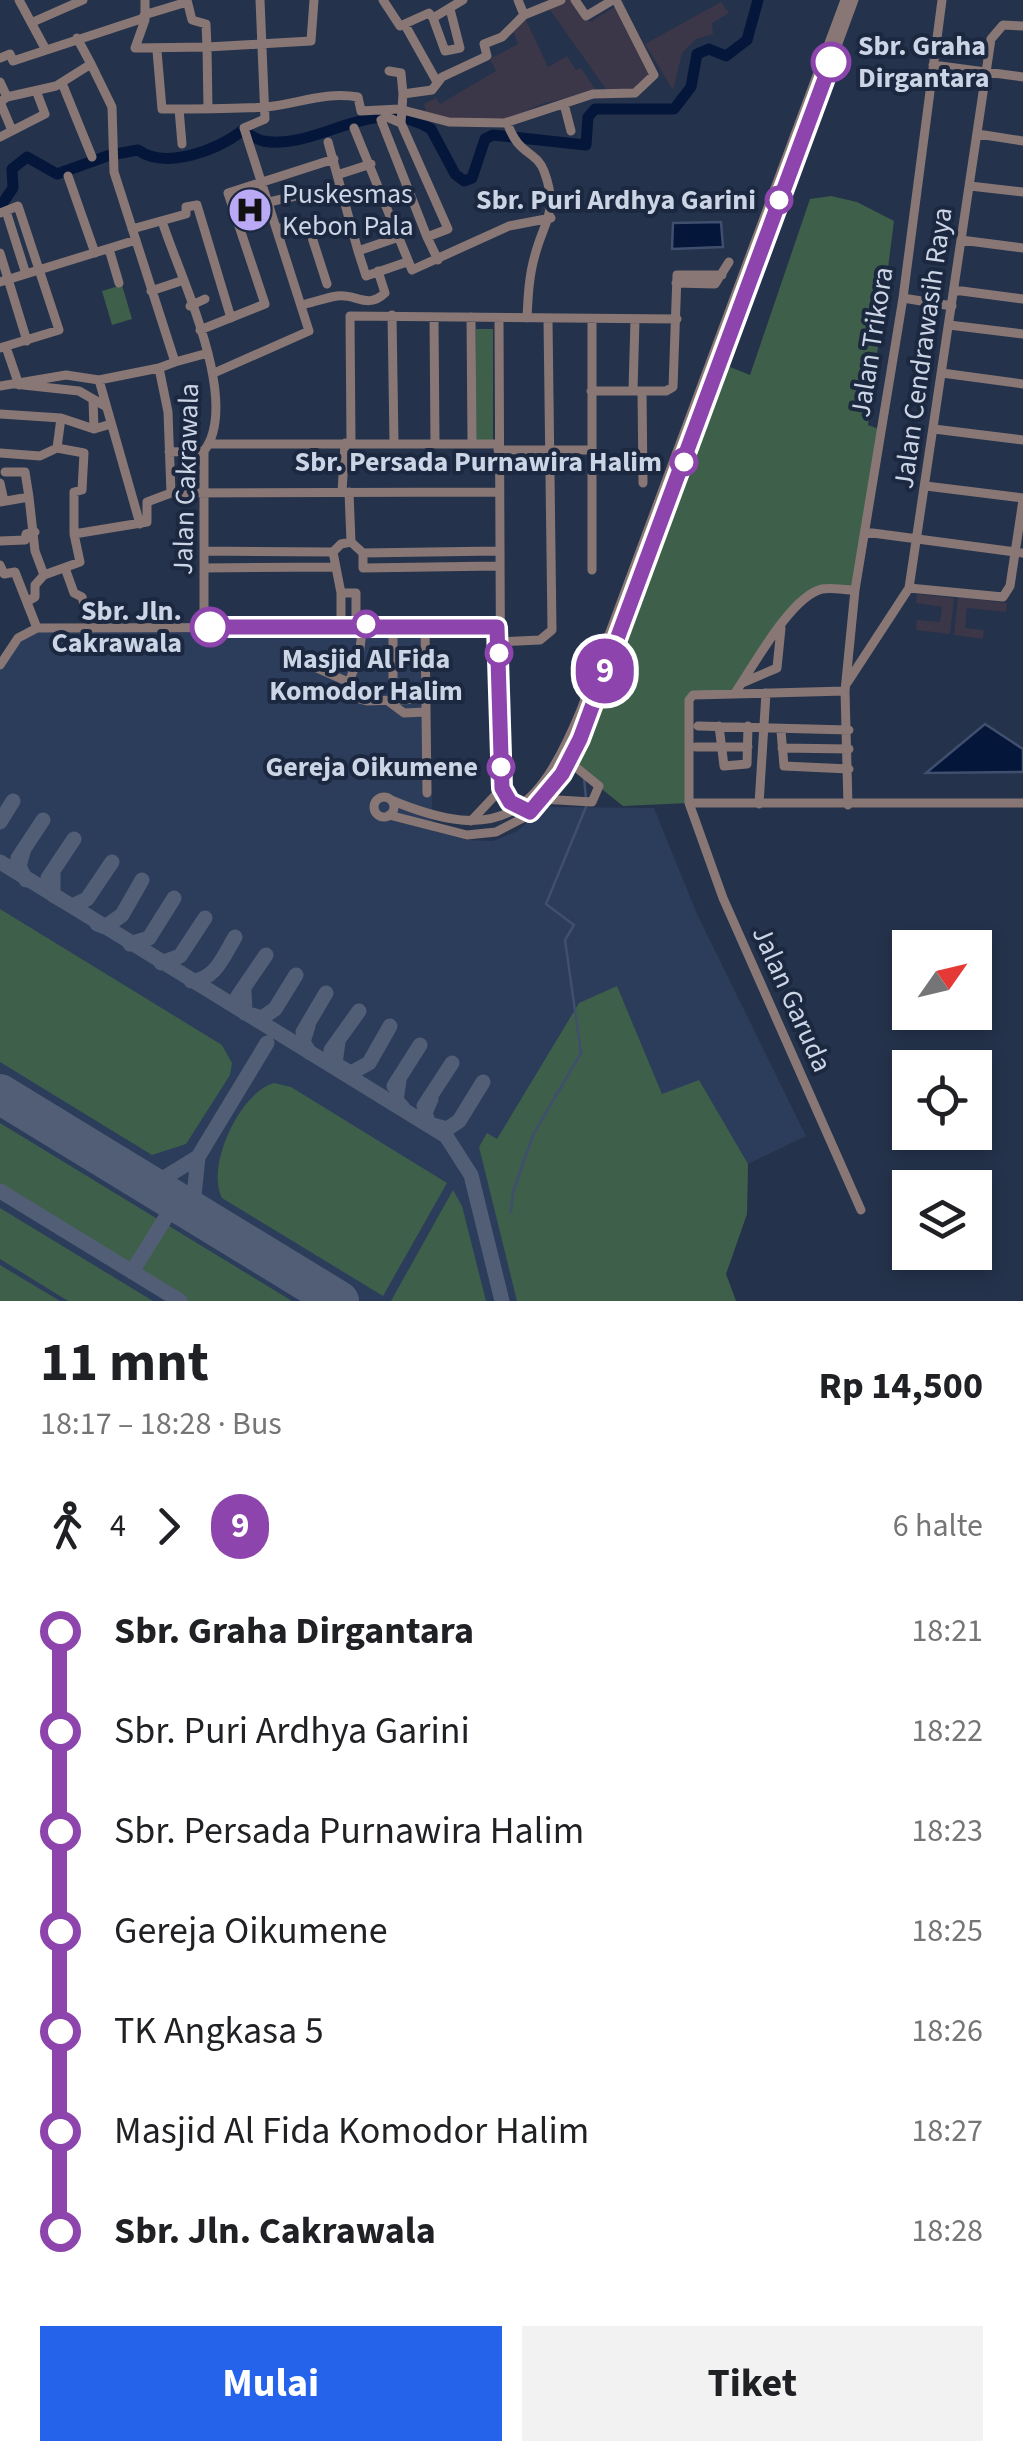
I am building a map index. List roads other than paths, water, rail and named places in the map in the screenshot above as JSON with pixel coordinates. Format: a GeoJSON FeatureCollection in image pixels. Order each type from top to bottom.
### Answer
{"type":"FeatureCollection","features":[{"type":"Feature","properties":{"kind":"street"},"geometry":{"type":"LineString","coordinates":[[18,0],[34,22],[46,50]]}},
{"type":"Feature","properties":{"kind":"street"},"geometry":{"type":"LineString","coordinates":[[34,22],[83,0]]}},
{"type":"Feature","properties":{"kind":"street"},"geometry":{"type":"LineString","coordinates":[[145,0],[135,48],[157,50],[312,40],[314,0]]}},
{"type":"Feature","properties":{"kind":"street"},"geometry":{"type":"LineString","coordinates":[[214,373],[308,333],[244,128],[264,121],[266,107],[260,0]]}},
{"type":"Feature","properties":{"kind":"street"},"geometry":{"type":"LineString","coordinates":[[383,0],[438,82]]}},
{"type":"Feature","properties":{"kind":"street"},"geometry":{"type":"LineString","coordinates":[[433,18],[463,0]]}},
{"type":"Feature","properties":{"kind":"street"},"geometry":{"type":"LineString","coordinates":[[518,0],[524,15]]}},
{"type":"Feature","properties":{"kind":"street"},"geometry":{"type":"LineString","coordinates":[[403,94],[427,93],[438,82],[487,56],[484,44],[502,37],[524,15],[561,0]]}},
{"type":"Feature","properties":{"kind":"street"},"geometry":{"type":"LineString","coordinates":[[157,50],[162,110],[266,107],[308,97],[349,96],[359,98],[361,112],[508,124],[593,94],[635,93],[654,77],[614,0],[586,16],[576,0]]}},
{"type":"Feature","properties":{"kind":"street"},"geometry":{"type":"LineString","coordinates":[[565,759],[845,0]]}},
{"type":"Feature","properties":{"kind":"street"},"geometry":{"type":"LineString","coordinates":[[524,810],[468,822],[431,817],[381,798],[375,805],[378,814],[427,828],[480,835],[511,827],[565,759],[854,0]]}},
{"type":"Feature","properties":{"kind":"street","name":"Jalan Trikora"},"geometry":{"type":"LineString","coordinates":[[848,805],[845,688],[854,590],[903,298],[942,0]]}},
{"type":"Feature","properties":{"kind":"street"},"geometry":{"type":"LineString","coordinates":[[0,58],[10,54],[13,61],[187,1],[192,20],[205,22],[208,109]]}},
{"type":"Feature","properties":{"kind":"street"},"geometry":{"type":"LineString","coordinates":[[401,25],[428,13],[445,51],[460,48],[450,10]]}},
{"type":"Feature","properties":{"kind":"street","name":"Jalan Cendrawasih Raya"},"geometry":{"type":"LineString","coordinates":[[845,688],[909,588],[986,72],[996,30],[1006,24],[1023,26]]}},
{"type":"Feature","properties":{"kind":"street"},"geometry":{"type":"LineString","coordinates":[[77,38],[110,101],[114,152],[132,229],[176,362]]}},
{"type":"Feature","properties":{"kind":"street"},"geometry":{"type":"LineString","coordinates":[[11,128],[0,102],[62,83],[90,64]]}},
{"type":"Feature","properties":{"kind":"street"},"geometry":{"type":"LineString","coordinates":[[933,65],[1023,77]]}},
{"type":"Feature","properties":{"kind":"street"},"geometry":{"type":"LineString","coordinates":[[389,70],[401,73],[400,117],[448,229],[427,238]]}},
{"type":"Feature","properties":{"kind":"street"},"geometry":{"type":"LineString","coordinates":[[0,82],[7,98]]}},
{"type":"Feature","properties":{"kind":"street"},"geometry":{"type":"LineString","coordinates":[[62,83],[92,157]]}},
{"type":"Feature","properties":{"kind":"street"},"geometry":{"type":"LineString","coordinates":[[0,137],[11,128],[46,114],[37,93]]}},
{"type":"Feature","properties":{"kind":"street"},"geometry":{"type":"LineString","coordinates":[[564,104],[571,131]]}},
{"type":"Feature","properties":{"kind":"street"},"geometry":{"type":"LineString","coordinates":[[180,108],[182,144]]}},
{"type":"Feature","properties":{"kind":"street"},"geometry":{"type":"LineString","coordinates":[[400,117],[381,120],[438,260]]}},
{"type":"Feature","properties":{"kind":"street"},"geometry":{"type":"LineString","coordinates":[[508,124],[513,141],[541,164],[552,218],[535,254],[527,318]]}},
{"type":"Feature","properties":{"kind":"street"},"geometry":{"type":"LineString","coordinates":[[354,128],[412,270],[509,226],[552,218]]}},
{"type":"Feature","properties":{"kind":"street"},"geometry":{"type":"LineString","coordinates":[[978,134],[1023,140]]}},
{"type":"Feature","properties":{"kind":"street"},"geometry":{"type":"LineString","coordinates":[[328,142],[344,185],[339,188],[365,275],[407,262]]}},
{"type":"Feature","properties":{"kind":"street"},"geometry":{"type":"LineString","coordinates":[[200,330],[265,303],[228,194],[334,159]]}},
{"type":"Feature","properties":{"kind":"street"},"geometry":{"type":"LineString","coordinates":[[340,174],[371,164]]}},
{"type":"Feature","properties":{"kind":"street"},"geometry":{"type":"LineString","coordinates":[[68,176],[96,253]]}},
{"type":"Feature","properties":{"kind":"street"},"geometry":{"type":"LineString","coordinates":[[407,188],[427,180]]}},
{"type":"Feature","properties":{"kind":"street"},"geometry":{"type":"LineString","coordinates":[[970,186],[1023,192]]}},
{"type":"Feature","properties":{"kind":"street"},"geometry":{"type":"LineString","coordinates":[[269,202],[318,191]]}},
{"type":"Feature","properties":{"kind":"street"},"geometry":{"type":"LineString","coordinates":[[388,210],[411,201]]}},
{"type":"Feature","properties":{"kind":"street"},"geometry":{"type":"LineString","coordinates":[[21,385],[3,348],[59,330],[42,269],[18,206],[3,212],[26,274]]}},
{"type":"Feature","properties":{"kind":"street"},"geometry":{"type":"LineString","coordinates":[[132,229],[188,213],[187,206],[198,206],[231,318]]}},
{"type":"Feature","properties":{"kind":"street","name":"Jalan Cakrawala"},"geometry":{"type":"LineString","coordinates":[[162,222],[214,373],[204,493],[204,628]]}},
{"type":"Feature","properties":{"kind":"street"},"geometry":{"type":"LineString","coordinates":[[277,230],[307,222],[328,284]]}},
{"type":"Feature","properties":{"kind":"street"},"geometry":{"type":"LineString","coordinates":[[358,251],[399,237]]}},
{"type":"Feature","properties":{"kind":"street"},"geometry":{"type":"LineString","coordinates":[[5,280],[136,240]]}},
{"type":"Feature","properties":{"kind":"street"},"geometry":{"type":"LineString","coordinates":[[962,240],[1023,248]]}},
{"type":"Feature","properties":{"kind":"street"},"geometry":{"type":"LineString","coordinates":[[109,249],[119,283]]}},
{"type":"Feature","properties":{"kind":"street"},"geometry":{"type":"LineString","coordinates":[[0,253],[5,280],[27,341]]}},
{"type":"Feature","properties":{"kind":"street"},"geometry":{"type":"LineString","coordinates":[[592,391],[666,391],[676,383],[676,283],[680,272],[696,278],[722,275],[729,262]]}},
{"type":"Feature","properties":{"kind":"street"},"geometry":{"type":"LineString","coordinates":[[302,305],[341,295],[366,303],[381,298],[385,293],[378,271]]}},
{"type":"Feature","properties":{"kind":"street"},"geometry":{"type":"LineString","coordinates":[[151,291],[181,282]]}},
{"type":"Feature","properties":{"kind":"street"},"geometry":{"type":"LineString","coordinates":[[954,290],[1023,299]]}},
{"type":"Feature","properties":{"kind":"street"},"geometry":{"type":"LineString","coordinates":[[903,298],[952,306]]}},
{"type":"Feature","properties":{"kind":"street"},"geometry":{"type":"LineString","coordinates":[[190,306],[205,299]]}},
{"type":"Feature","properties":{"kind":"street"},"geometry":{"type":"LineString","coordinates":[[497,566],[363,568],[362,553],[351,542],[346,492],[349,318],[392,315],[677,320]]}},
{"type":"Feature","properties":{"kind":"street"},"geometry":{"type":"LineString","coordinates":[[392,315],[394,443]]}},
{"type":"Feature","properties":{"kind":"street"},"geometry":{"type":"LineString","coordinates":[[434,317],[435,444]]}},
{"type":"Feature","properties":{"kind":"street"},"geometry":{"type":"LineString","coordinates":[[471,317],[472,444]]}},
{"type":"Feature","properties":{"kind":"street"},"geometry":{"type":"LineString","coordinates":[[499,318],[497,627],[502,788],[506,798],[524,810]]}},
{"type":"Feature","properties":{"kind":"street"},"geometry":{"type":"LineString","coordinates":[[498,642],[540,640],[552,630],[548,320]]}},
{"type":"Feature","properties":{"kind":"street"},"geometry":{"type":"LineString","coordinates":[[592,320],[592,570]]}},
{"type":"Feature","properties":{"kind":"street"},"geometry":{"type":"LineString","coordinates":[[634,320],[642,483]]}},
{"type":"Feature","properties":{"kind":"street"},"geometry":{"type":"LineString","coordinates":[[949,325],[1023,334]]}},
{"type":"Feature","properties":{"kind":"street"},"geometry":{"type":"LineString","coordinates":[[21,385],[66,375],[98,380],[160,368],[208,353]]}},
{"type":"Feature","properties":{"kind":"street"},"geometry":{"type":"LineString","coordinates":[[160,368],[170,493]]}},
{"type":"Feature","properties":{"kind":"street"},"geometry":{"type":"LineString","coordinates":[[942,373],[1023,384]]}},
{"type":"Feature","properties":{"kind":"street"},"geometry":{"type":"LineString","coordinates":[[98,380],[140,524]]}},
{"type":"Feature","properties":{"kind":"street"},"geometry":{"type":"LineString","coordinates":[[0,386],[74,390],[105,406]]}},
{"type":"Feature","properties":{"kind":"street"},"geometry":{"type":"LineString","coordinates":[[93,400],[94,429]]}},
{"type":"Feature","properties":{"kind":"street"},"geometry":{"type":"LineString","coordinates":[[0,414],[60,418],[94,429],[110,424]]}},
{"type":"Feature","properties":{"kind":"street"},"geometry":{"type":"LineString","coordinates":[[57,448],[60,418]]}},
{"type":"Feature","properties":{"kind":"street"},"geometry":{"type":"LineString","coordinates":[[934,429],[1023,440]]}},
{"type":"Feature","properties":{"kind":"street"},"geometry":{"type":"LineString","coordinates":[[169,452],[207,447],[348,443],[592,450]]}},
{"type":"Feature","properties":{"kind":"street"},"geometry":{"type":"LineString","coordinates":[[0,453],[40,456],[57,448],[84,452],[82,490],[74,492],[74,534],[80,562],[44,575],[35,586],[35,597],[28,601]]}},
{"type":"Feature","properties":{"kind":"street"},"geometry":{"type":"LineString","coordinates":[[2,469],[25,472],[35,551],[44,575]]}},
{"type":"Feature","properties":{"kind":"street"},"geometry":{"type":"LineString","coordinates":[[0,483],[2,501],[29,497]]}},
{"type":"Feature","properties":{"kind":"street"},"geometry":{"type":"LineString","coordinates":[[926,486],[1023,499],[1019,552],[1009,590]]}},
{"type":"Feature","properties":{"kind":"street"},"geometry":{"type":"LineString","coordinates":[[74,534],[140,524],[148,520],[147,502],[170,493],[497,492]]}},
{"type":"Feature","properties":{"kind":"street"},"geometry":{"type":"LineString","coordinates":[[0,541],[26,540],[26,534],[34,532]]}},
{"type":"Feature","properties":{"kind":"street"},"geometry":{"type":"LineString","coordinates":[[865,532],[1019,552]]}},
{"type":"Feature","properties":{"kind":"street"},"geometry":{"type":"LineString","coordinates":[[204,551],[333,552],[351,542]]}},
{"type":"Feature","properties":{"kind":"street"},"geometry":{"type":"LineString","coordinates":[[362,553],[497,550]]}},
{"type":"Feature","properties":{"kind":"street"},"geometry":{"type":"LineString","coordinates":[[333,552],[341,593],[341,624]]}},
{"type":"Feature","properties":{"kind":"street"},"geometry":{"type":"LineString","coordinates":[[0,565],[4,573],[15,572],[37,628]]}},
{"type":"Feature","properties":{"kind":"street"},"geometry":{"type":"LineString","coordinates":[[204,568],[334,567]]}},
{"type":"Feature","properties":{"kind":"street"},"geometry":{"type":"LineString","coordinates":[[65,568],[74,593],[82,597],[91,629]]}},
{"type":"Feature","properties":{"kind":"street"},"geometry":{"type":"LineString","coordinates":[[909,588],[996,598],[1009,590],[1023,592]]}},
{"type":"Feature","properties":{"kind":"street"},"geometry":{"type":"LineString","coordinates":[[736,694],[781,625],[814,592],[854,590]]}},
{"type":"Feature","properties":{"kind":"street"},"geometry":{"type":"LineString","coordinates":[[341,593],[356,593],[359,624],[359,656],[346,681],[347,697],[425,699]]}},
{"type":"Feature","properties":{"kind":"street"},"geometry":{"type":"LineString","coordinates":[[0,665],[21,634],[37,628],[341,624],[497,627]]}},
{"type":"Feature","properties":{"kind":"street"},"geometry":{"type":"LineString","coordinates":[[393,624],[393,679]]}},
{"type":"Feature","properties":{"kind":"street"},"geometry":{"type":"LineString","coordinates":[[425,625],[428,794]]}},
{"type":"Feature","properties":{"kind":"street"},"geometry":{"type":"LineString","coordinates":[[742,683],[777,668],[781,625]]}},
{"type":"Feature","properties":{"kind":"street"},"geometry":{"type":"LineString","coordinates":[[0,640],[9,650]]}},
{"type":"Feature","properties":{"kind":"street"},"geometry":{"type":"LineString","coordinates":[[312,666],[346,681]]}},
{"type":"Feature","properties":{"kind":"street"},"geometry":{"type":"LineString","coordinates":[[845,688],[694,694],[689,700],[689,803],[1023,803]]}},
{"type":"Feature","properties":{"kind":"street"},"geometry":{"type":"LineString","coordinates":[[760,804],[766,693]]}},
{"type":"Feature","properties":{"kind":"street"},"geometry":{"type":"LineString","coordinates":[[388,700],[404,713],[425,712]]}},
{"type":"Feature","properties":{"kind":"street"},"geometry":{"type":"LineString","coordinates":[[698,726],[849,730]]}},
{"type":"Feature","properties":{"kind":"street"},"geometry":{"type":"LineString","coordinates":[[719,726],[723,766],[746,765],[748,726]]}},
{"type":"Feature","properties":{"kind":"street"},"geometry":{"type":"LineString","coordinates":[[781,731],[785,767],[848,768]]}},
{"type":"Feature","properties":{"kind":"street"},"geometry":{"type":"LineString","coordinates":[[696,747],[748,747]]}},
{"type":"Feature","properties":{"kind":"street"},"geometry":{"type":"LineString","coordinates":[[782,748],[848,749]]}},
{"type":"Feature","properties":{"kind":"street"},"geometry":{"type":"LineString","coordinates":[[540,793],[562,802],[588,802],[599,786],[565,759]]}},
{"type":"Feature","properties":{"kind":"street"},"geometry":{"type":"LineString","coordinates":[[468,822],[486,809],[502,788]]}},
{"type":"Feature","properties":{"kind":"street"},"geometry":{"type":"LineString","coordinates":[[389,815],[391,800]]}},
{"type":"Feature","properties":{"kind":"street","name":"Jalan Garuda"},"geometry":{"type":"LineString","coordinates":[[689,803],[739,937],[860,1210]]}},
{"type":"Feature","properties":{"kind":"waterway"},"geometry":{"type":"LineString","coordinates":[[0,207],[13,188],[12,169],[27,157],[57,174],[110,155],[138,150],[163,158],[191,155],[242,131],[263,141],[284,142],[388,117],[409,119],[431,129],[455,174],[464,181],[472,178],[485,139],[493,135],[586,145],[588,117],[595,109],[674,109],[691,87],[697,54],[709,49],[726,56],[747,40],[758,0]]}},
{"type":"Feature","properties":{"kind":"waterway"},"geometry":{"type":"LineString","coordinates":[[584,777],[586,799]]}},
{"type":"Feature","properties":{"kind":"waterway"},"geometry":{"type":"LineString","coordinates":[[511,1212],[513,1192],[534,1133],[581,1053],[565,940],[574,925],[546,904],[586,807]]}},
{"type":"Feature","properties":{"kind":"place","name":"Sbr. Graha Dirgantara"},"geometry":{"type":"Point","coordinates":[831,62]}},
{"type":"Feature","properties":{"kind":"place","name":"Sbr. Puri Ardhya Garini"},"geometry":{"type":"Point","coordinates":[779,200]}},
{"type":"Feature","properties":{"kind":"place","name":"Puskesmas Kebon Pala"},"geometry":{"type":"Point","coordinates":[250,210]}},
{"type":"Feature","properties":{"kind":"place","name":"Sbr. Persada Purnawira Halim"},"geometry":{"type":"Point","coordinates":[684,462]}},
{"type":"Feature","properties":{"kind":"place","name":"Masjid Al Fida Komodor Halim"},"geometry":{"type":"Point","coordinates":[366,624]}},
{"type":"Feature","properties":{"kind":"place","name":"Sbr. Jln. Cakrawala"},"geometry":{"type":"Point","coordinates":[210,627]}},
{"type":"Feature","properties":{"kind":"place","name":"Gereja Oikumene"},"geometry":{"type":"Point","coordinates":[501,767]}}]}
